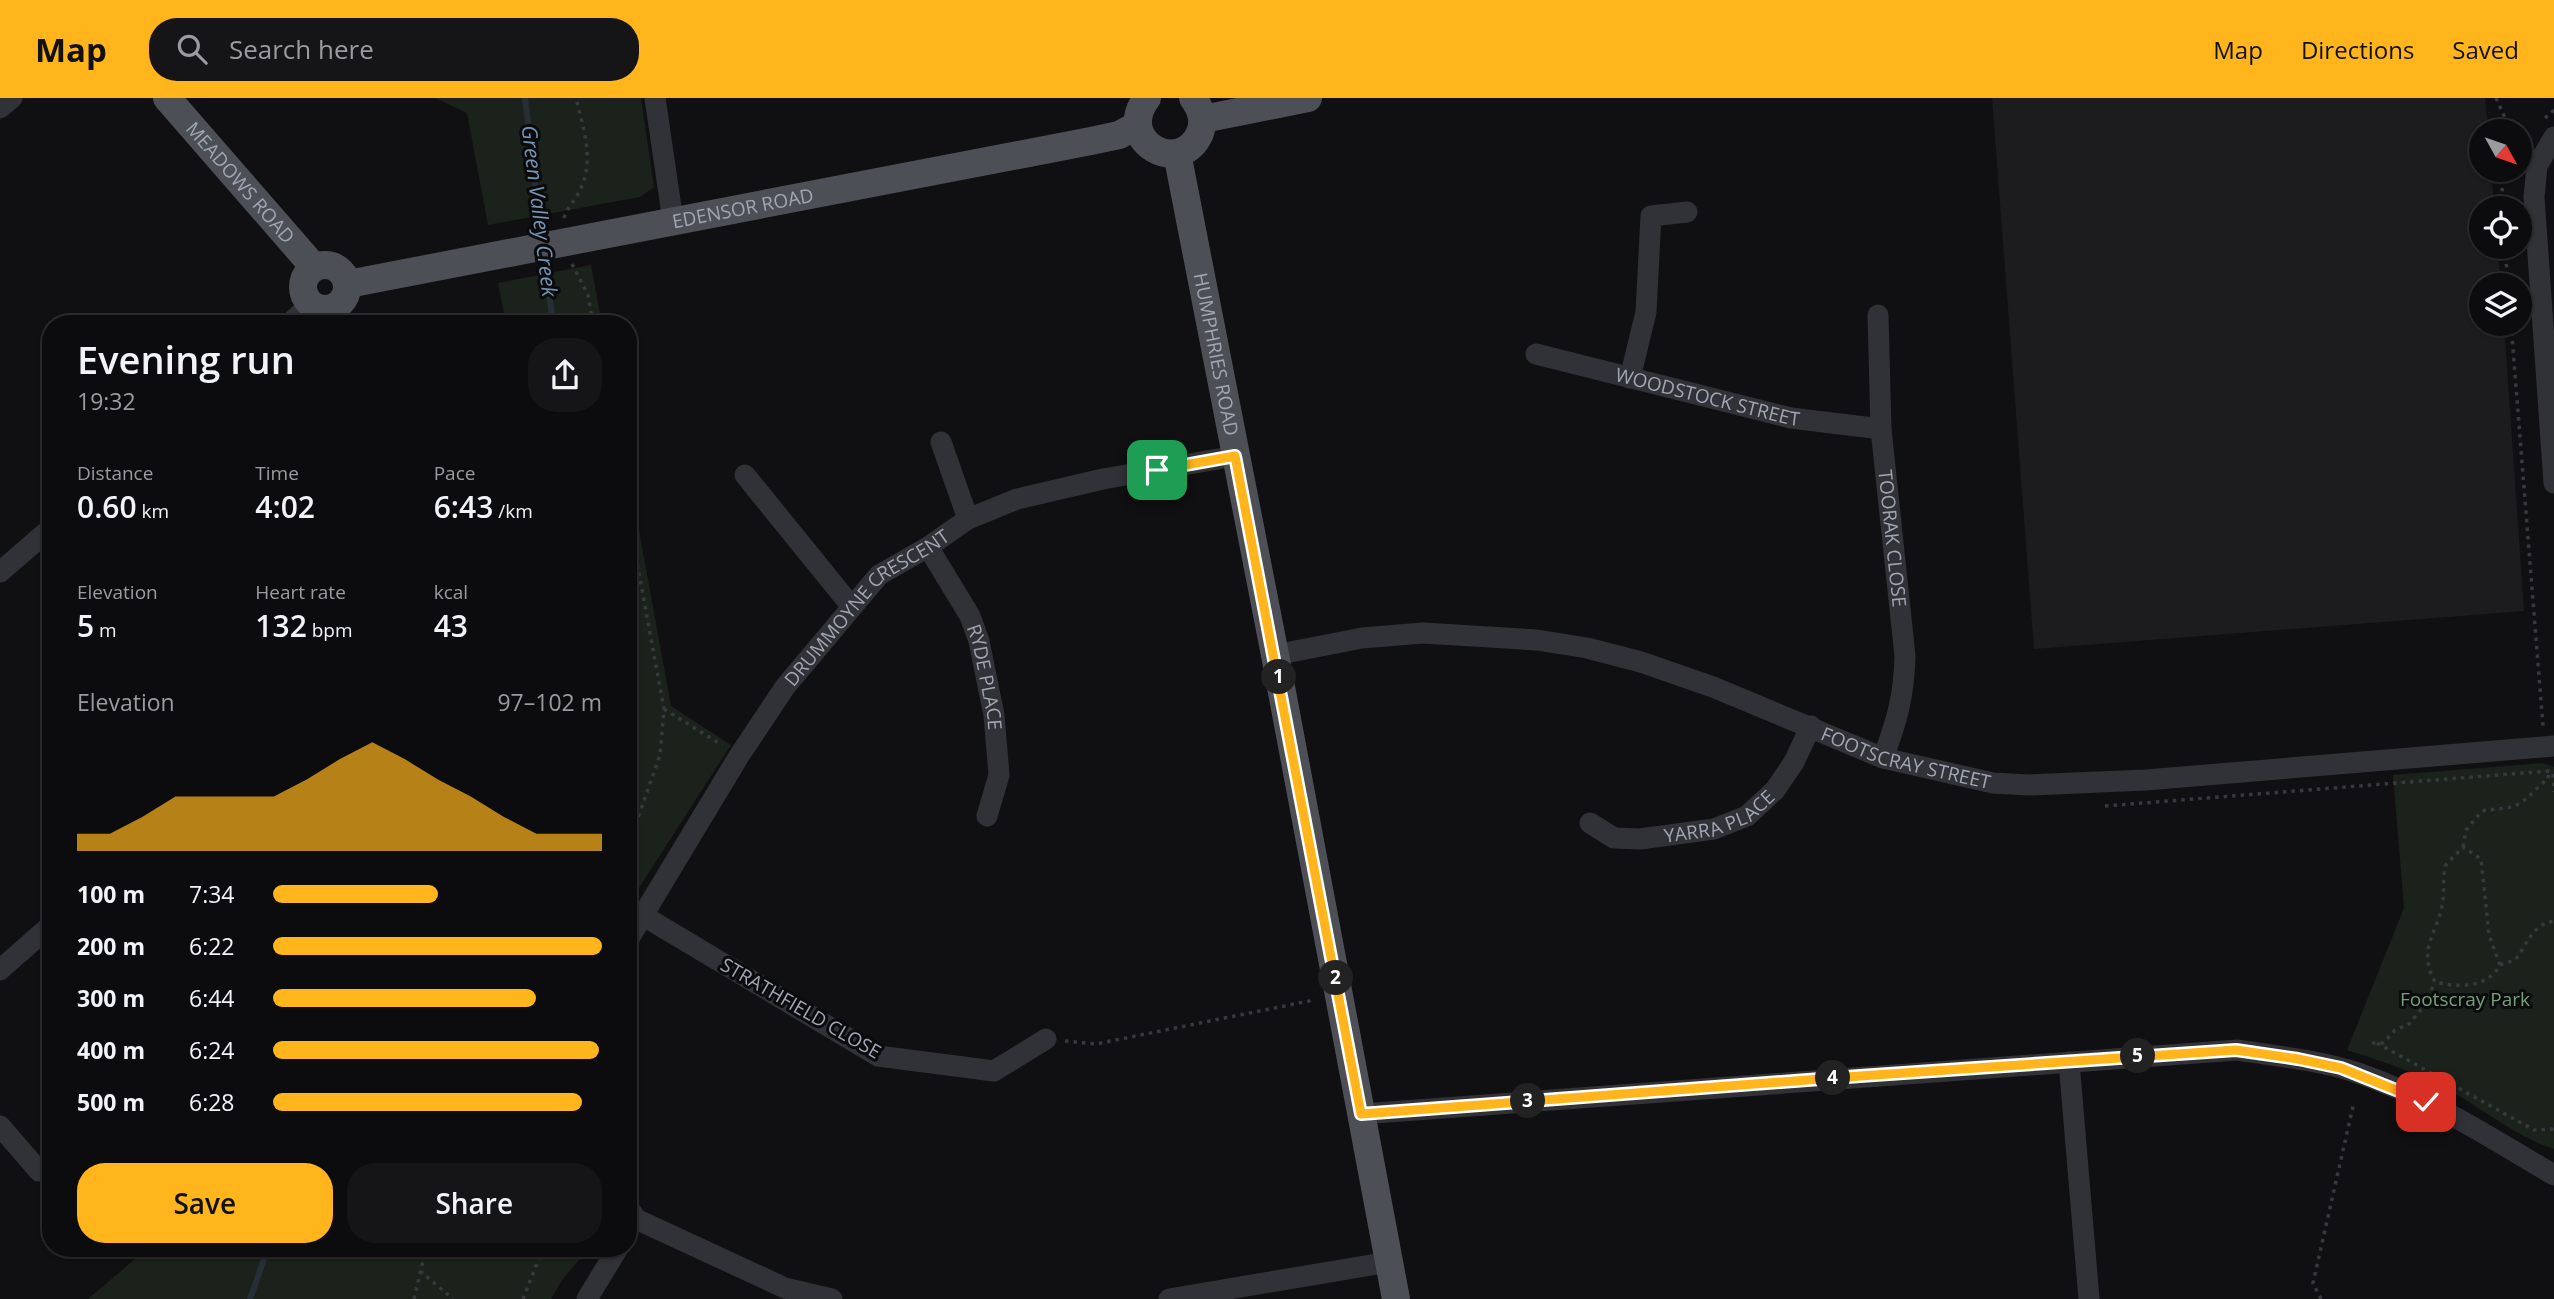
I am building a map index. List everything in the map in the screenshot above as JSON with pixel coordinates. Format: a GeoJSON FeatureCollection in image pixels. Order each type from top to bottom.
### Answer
{"type":"FeatureCollection","features":[{"type":"Feature","properties":{"kind":"main road","name":"MEADOWS ROAD"},"geometry":{"type":"LineString","coordinates":[[167,98],[314,267]]}},
{"type":"Feature","properties":{"kind":"main road"},"geometry":{"type":"LineString","coordinates":[[1147,98],[1141,107],[1138,125],[1147,144],[1166,153],[1177,153],[1196,141],[1201,131],[1198,108],[1308,98]]}},
{"type":"Feature","properties":{"kind":"main road","name":"EDENSOR ROAD"},"geometry":{"type":"LineString","coordinates":[[348,284],[505,256],[567,241],[1091,141],[1119,135],[1138,125]]}},
{"type":"Feature","properties":{"kind":"main road","name":"HUMPHRIES ROAD"},"geometry":{"type":"LineString","coordinates":[[1177,153],[1396,1299]]}},
{"type":"Feature","properties":{"kind":"main road"},"geometry":{"type":"LineString","coordinates":[[322,265],[336,267],[342,271],[348,284],[344,299],[333,308],[325,309],[311,304],[303,292],[303,284],[314,267],[322,265]]}},
{"type":"Feature","properties":{"kind":"street"},"geometry":{"type":"LineString","coordinates":[[0,108],[12,98]]}},
{"type":"Feature","properties":{"kind":"street"},"geometry":{"type":"LineString","coordinates":[[655,98],[673,221]]}},
{"type":"Feature","properties":{"kind":"street"},"geometry":{"type":"LineString","coordinates":[[2554,137],[2538,166],[2534,197],[2554,483]]}},
{"type":"Feature","properties":{"kind":"street"},"geometry":{"type":"LineString","coordinates":[[1630,378],[1646,312],[1651,216],[1687,212]]}},
{"type":"Feature","properties":{"kind":"street"},"geometry":{"type":"LineString","coordinates":[[299,315],[311,304]]}},
{"type":"Feature","properties":{"kind":"street","name":"TOORAK CLOSE"},"geometry":{"type":"LineString","coordinates":[[1878,315],[1881,429],[1905,656],[1904,689],[1897,721],[1883,758]]}},
{"type":"Feature","properties":{"kind":"street","name":"WOODSTOCK STREET"},"geometry":{"type":"LineString","coordinates":[[1536,354],[1791,418],[1881,429]]}},
{"type":"Feature","properties":{"kind":"street"},"geometry":{"type":"LineString","coordinates":[[941,442],[968,519]]}},
{"type":"Feature","properties":{"kind":"street","name":"DRUMMOYNE CRESCENT"},"geometry":{"type":"LineString","coordinates":[[637,924],[739,755],[785,687],[879,575],[928,547],[968,519],[1017,499],[1103,479],[1235,456]]}},
{"type":"Feature","properties":{"kind":"street"},"geometry":{"type":"LineString","coordinates":[[745,475],[852,607]]}},
{"type":"Feature","properties":{"kind":"street"},"geometry":{"type":"LineString","coordinates":[[0,572],[42,536]]}},
{"type":"Feature","properties":{"kind":"street","name":"RYDE PLACE"},"geometry":{"type":"LineString","coordinates":[[928,547],[970,616],[979,641],[993,715],[999,775],[986,816]]}},
{"type":"Feature","properties":{"kind":"street","name":"FOOTSCRAY STREET"},"geometry":{"type":"LineString","coordinates":[[1275,655],[1362,638],[1423,633],[1537,640],[1587,648],[1641,662],[1713,687],[1883,758],[1993,783],[2029,785],[2160,779],[2549,746]]}},
{"type":"Feature","properties":{"kind":"street","name":"YARRA PLACE"},"geometry":{"type":"LineString","coordinates":[[1590,823],[1614,838],[1640,839],[1714,829],[1747,816],[1775,790],[1794,762],[1811,726]]}},
{"type":"Feature","properties":{"kind":"street","name":"STRATHFIELD CLOSE"},"geometry":{"type":"LineString","coordinates":[[642,915],[878,1056],[993,1071],[1046,1039]]}},
{"type":"Feature","properties":{"kind":"street"},"geometry":{"type":"LineString","coordinates":[[0,970],[42,934]]}},
{"type":"Feature","properties":{"kind":"street"},"geometry":{"type":"LineString","coordinates":[[1361,1114],[2236,1050],[2341,1068],[2426,1102],[2554,1175]]}},
{"type":"Feature","properties":{"kind":"street"},"geometry":{"type":"LineString","coordinates":[[2069,1062],[2086,1298]]}},
{"type":"Feature","properties":{"kind":"street"},"geometry":{"type":"LineString","coordinates":[[0,1126],[39,1171]]}},
{"type":"Feature","properties":{"kind":"street"},"geometry":{"type":"LineString","coordinates":[[637,1222],[784,1294],[832,1299]]}},
{"type":"Feature","properties":{"kind":"street"},"geometry":{"type":"LineString","coordinates":[[587,1299],[613,1257]]}},
{"type":"Feature","properties":{"kind":"street"},"geometry":{"type":"LineString","coordinates":[[1170,1299],[1389,1262]]}},
{"type":"Feature","properties":{"kind":"path"},"geometry":{"type":"LineString","coordinates":[[576,98],[587,148],[587,171],[567,241],[588,295],[591,315]]}},
{"type":"Feature","properties":{"kind":"path"},"geometry":{"type":"LineString","coordinates":[[2496,98],[2506,119]]}},
{"type":"Feature","properties":{"kind":"path"},"geometry":{"type":"LineString","coordinates":[[2463,847],[2481,859],[2489,935],[2500,965],[2496,974],[2487,979],[2469,985],[2450,986],[2435,982],[2428,969],[2426,955],[2443,902],[2445,866],[2463,847],[2466,830],[2482,811],[2512,806],[2525,800],[2548,779],[2549,771],[2549,746],[2512,336]]}},
{"type":"Feature","properties":{"kind":"path"},"geometry":{"type":"LineString","coordinates":[[637,563],[664,709],[660,755],[637,818]]}},
{"type":"Feature","properties":{"kind":"path"},"geometry":{"type":"LineString","coordinates":[[664,709],[739,755]]}},
{"type":"Feature","properties":{"kind":"path"},"geometry":{"type":"LineString","coordinates":[[2105,806],[2549,771],[2553,774],[2554,792]]}},
{"type":"Feature","properties":{"kind":"path"},"geometry":{"type":"LineString","coordinates":[[2500,965],[2515,960],[2535,929],[2545,922],[2554,921]]}},
{"type":"Feature","properties":{"kind":"path"},"geometry":{"type":"LineString","coordinates":[[2435,982],[2424,1006],[2409,1024],[2395,1030],[2383,1043],[2375,1043],[2534,1130],[2554,1129]]}},
{"type":"Feature","properties":{"kind":"path"},"geometry":{"type":"LineString","coordinates":[[1046,1039],[1096,1044],[1309,1001],[1313,998]]}},
{"type":"Feature","properties":{"kind":"path"},"geometry":{"type":"LineString","coordinates":[[2321,1299],[2313,1283],[2354,1102]]}},
{"type":"Feature","properties":{"kind":"path"},"geometry":{"type":"LineString","coordinates":[[414,1299],[424,1257]]}},
{"type":"Feature","properties":{"kind":"path"},"geometry":{"type":"LineString","coordinates":[[523,1299],[539,1257]]}},
{"type":"Feature","properties":{"kind":"path"},"geometry":{"type":"LineString","coordinates":[[420,1271],[453,1299]]}},
{"type":"Feature","properties":{"kind":"shaded area"},"geometry":{"type":"Polygon","coordinates":[[[1992,98],[2485,98],[2487,119],[2469,119],[2469,182],[2492,182],[2493,196],[2469,196],[2469,259],[2498,259],[2500,273],[2469,273],[2469,336],[2505,336],[2524,611],[2034,649],[1992,98]]]}},
{"type":"Feature","properties":{"kind":"green space"},"geometry":{"type":"Polygon","coordinates":[[[435,98],[641,98],[654,187],[640,197],[488,225],[467,113],[435,98]]]}},
{"type":"Feature","properties":{"kind":"green space"},"geometry":{"type":"Polygon","coordinates":[[[591,265],[600,315],[504,315],[498,283],[591,265]]]}},
{"type":"Feature","properties":{"kind":"green space"},"geometry":{"type":"Polygon","coordinates":[[[637,519],[671,706],[731,745],[637,891],[637,519]]]}},
{"type":"Feature","properties":{"kind":"green space","name":"Footscray Park"},"geometry":{"type":"Polygon","coordinates":[[[2542,763],[2554,767],[2554,1149],[2513,1130],[2437,1084],[2347,1050],[2404,908],[2393,775],[2542,763]]]}},
{"type":"Feature","properties":{"kind":"green space"},"geometry":{"type":"Polygon","coordinates":[[[137,1257],[581,1257],[562,1280],[551,1299],[88,1299],[137,1257]]]}},
{"type":"Feature","properties":{"kind":"waterway","name":"Green Valley Creek"},"geometry":{"type":"LineString","coordinates":[[525,98],[542,239]]}},
{"type":"Feature","properties":{"kind":"waterway","name":"Green Valley Creek"},"geometry":{"type":"LineString","coordinates":[[544,253],[552,315]]}},
{"type":"Feature","properties":{"kind":"waterway","name":"Green Valley Creek"},"geometry":{"type":"LineString","coordinates":[[250,1299],[265,1257]]}},
{"type":"Feature","properties":{"kind":"route"},"geometry":{"type":"LineString","coordinates":[[1157,470],[1235,456],[1361,1114],[2236,1050],[2341,1068],[2426,1102]]}}]}
